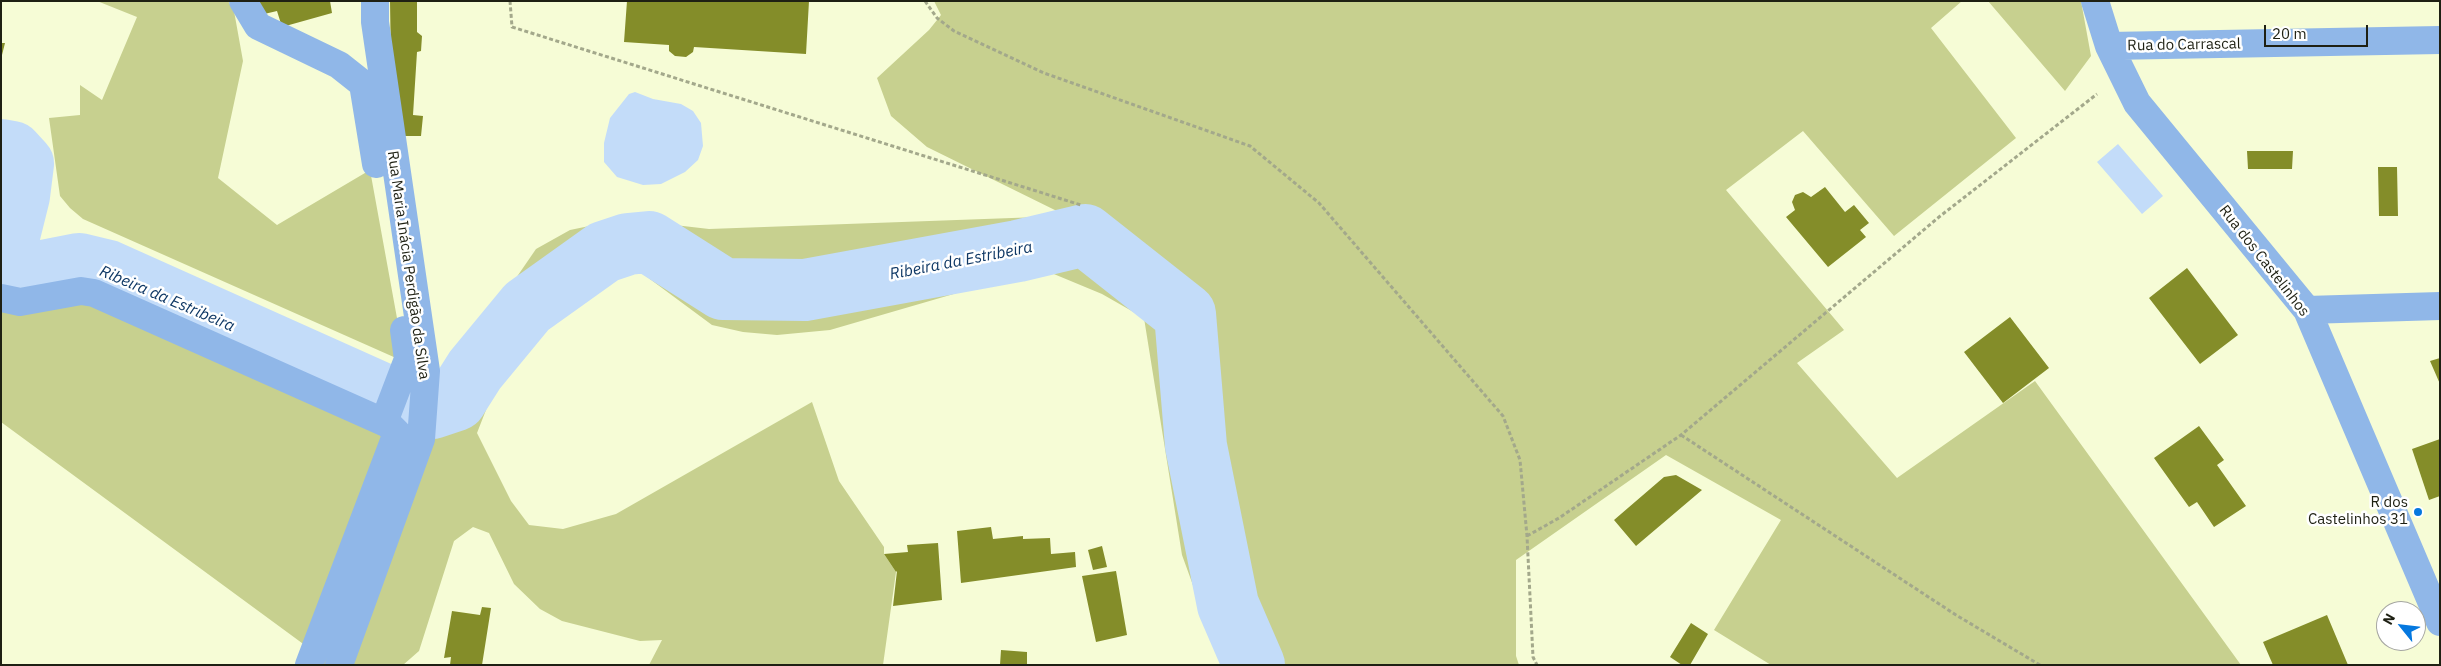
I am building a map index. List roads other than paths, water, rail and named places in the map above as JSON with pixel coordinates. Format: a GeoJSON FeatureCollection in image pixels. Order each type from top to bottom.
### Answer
{"type":"FeatureCollection","features":[{"type":"Feature","properties":{"kind":"street"},"geometry":{"type":"LineString","coordinates":[[242,1],[258,26],[339,65],[363,84],[408,359],[384,422]]}},
{"type":"Feature","properties":{"kind":"street","name":"Rua Maria Inácia Perdigão da Silva"},"geometry":{"type":"LineString","coordinates":[[339,665],[421,439],[426,371],[375,22],[375,1]]}},
{"type":"Feature","properties":{"kind":"street","name":"Rua dos Castelinhos"},"geometry":{"type":"LineString","coordinates":[[2095,1],[2109,46],[2137,103],[2307,310],[2440,622]]}},
{"type":"Feature","properties":{"kind":"street","name":"Rua do Carrascal"},"geometry":{"type":"LineString","coordinates":[[2109,46],[2440,40]]}},
{"type":"Feature","properties":{"kind":"street"},"geometry":{"type":"LineString","coordinates":[[1,298],[20,302],[81,292],[94,293],[384,422],[397,433],[309,665]]}},
{"type":"Feature","properties":{"kind":"street"},"geometry":{"type":"LineString","coordinates":[[2307,310],[2440,306]]}},
{"type":"Feature","properties":{"kind":"water"},"geometry":{"type":"Polygon","coordinates":[[[635,92],[653,99],[681,104],[693,111],[701,123],[703,146],[698,160],[685,172],[661,184],[643,185],[617,177],[604,162],[604,143],[610,118],[629,94],[635,92]]]}},
{"type":"Feature","properties":{"kind":"water"},"geometry":{"type":"Polygon","coordinates":[[[2118,144],[2163,196],[2142,214],[2097,162],[2118,144]]]}},
{"type":"Feature","properties":{"kind":"waterway","name":"Ribeira da Estribeira"},"geometry":{"type":"LineString","coordinates":[[1,150],[12,152],[23,164],[19,196],[4,256],[11,267],[28,274],[79,264],[108,271],[387,396]]}},
{"type":"Feature","properties":{"kind":"waterway","name":"Ribeira da Estribeira"},"geometry":{"type":"LineString","coordinates":[[432,408],[456,400],[475,370],[527,307],[604,252],[628,244],[649,242],[723,289],[805,290],[1018,251],[1085,235],[1185,314],[1196,446],[1228,605],[1254,665]]}},
{"type":"Feature","properties":{"kind":"place","name":"R dos Castelinhos 31"},"geometry":{"type":"Point","coordinates":[2418,512]}}]}
